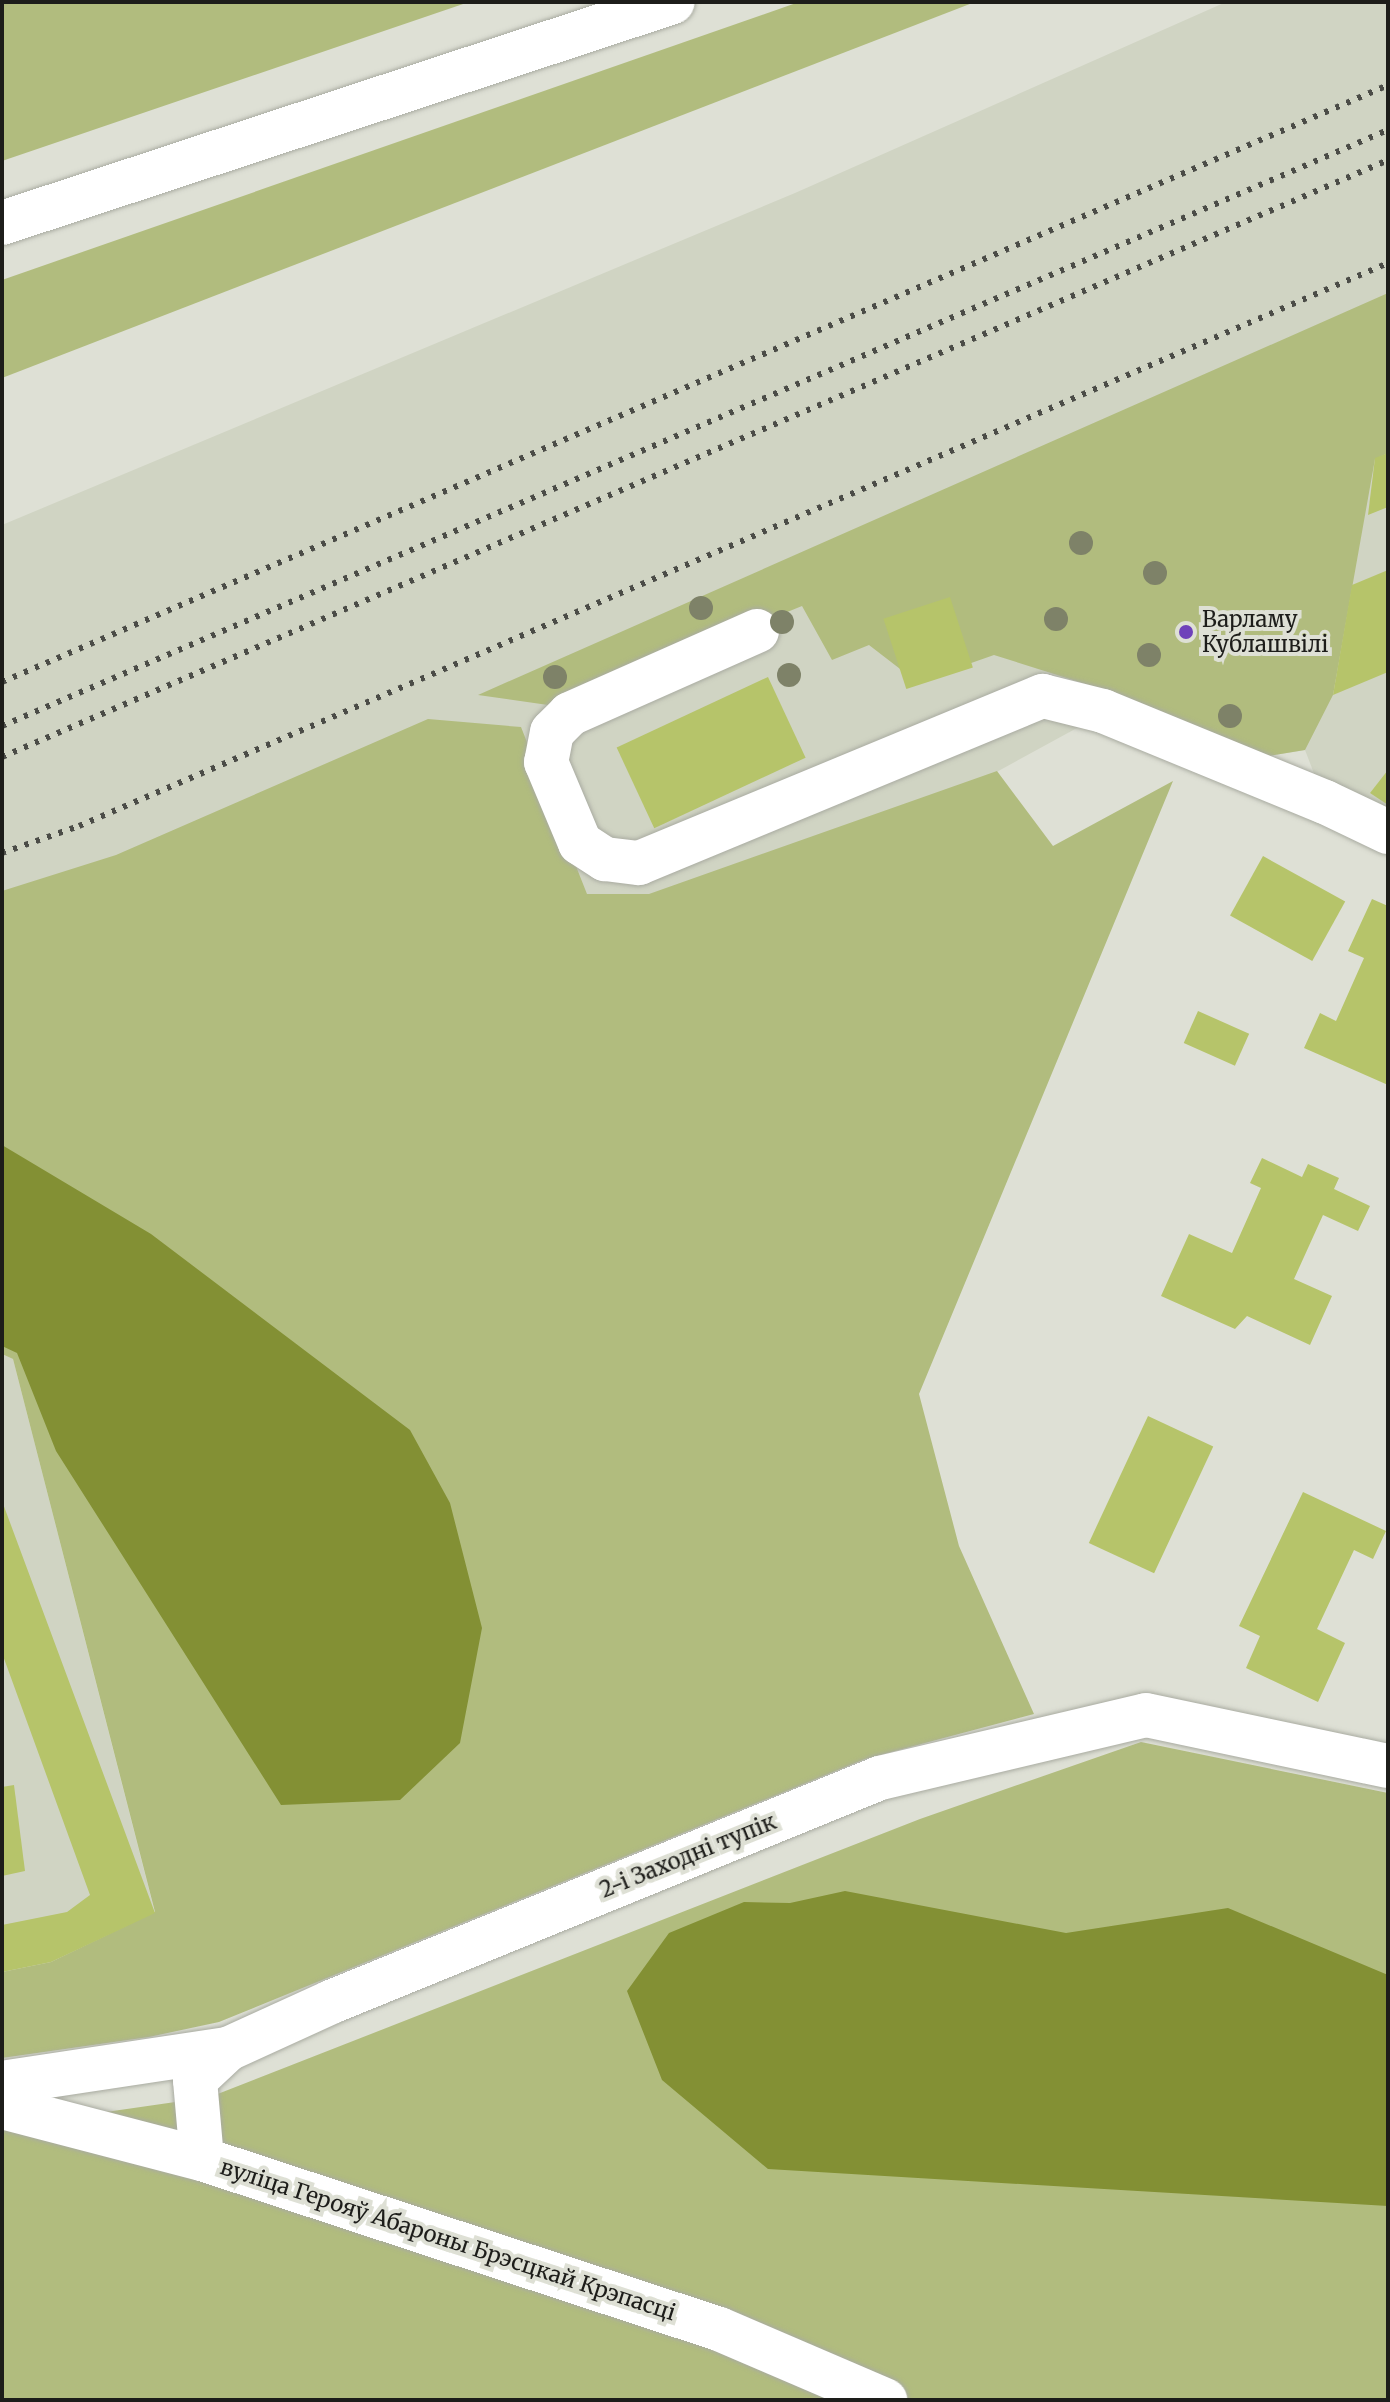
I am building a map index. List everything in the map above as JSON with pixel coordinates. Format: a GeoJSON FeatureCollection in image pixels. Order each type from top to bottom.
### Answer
{"type":"FeatureCollection","features":[{"type":"Feature","properties":{"kind":"street"},"geometry":{"type":"LineString","coordinates":[[2,223],[673,2]]}},
{"type":"Feature","properties":{"kind":"street"},"geometry":{"type":"LineString","coordinates":[[757,631],[570,714],[552,732],[546,762],[580,843],[605,859],[639,863],[1043,696],[1103,711],[1325,802],[1388,832]]}},
{"type":"Feature","properties":{"kind":"street","name":"2-і Заходні тупік"},"geometry":{"type":"LineString","coordinates":[[2,2083],[228,2049],[345,1996],[880,1778],[1146,1715],[1388,1766]]}},
{"type":"Feature","properties":{"kind":"street"},"geometry":{"type":"LineString","coordinates":[[202,2159],[195,2080],[228,2049]]}},
{"type":"Feature","properties":{"kind":"street","name":"вуліца Герояў Абароны Брэсцкай Крэпасці"},"geometry":{"type":"LineString","coordinates":[[2,2107],[202,2159],[719,2329],[885,2400]]}},
{"type":"Feature","properties":{"kind":"shaded area"},"geometry":{"type":"Polygon","coordinates":[[[2,2],[469,2],[2,161],[2,2]]]}},
{"type":"Feature","properties":{"kind":"shaded area"},"geometry":{"type":"Polygon","coordinates":[[[799,2],[975,2],[2,378],[2,280],[799,2]]]}},
{"type":"Feature","properties":{"kind":"shaded area"},"geometry":{"type":"Polygon","coordinates":[[[1226,2],[1388,2],[1388,832],[1325,802],[1305,750],[1269,756],[1096,725],[1077,728],[682,944],[2,948],[2,525],[795,193],[1226,2]]]}},
{"type":"Feature","properties":{"kind":"shaded area"},"geometry":{"type":"Polygon","coordinates":[[[1388,293],[1388,453],[1375,459],[1333,695],[1305,750],[1269,756],[1111,692],[994,655],[917,682],[869,645],[832,660],[802,606],[555,706],[478,695],[1388,293]]]}},
{"type":"Feature","properties":{"kind":"shaded area"},"geometry":{"type":"Polygon","coordinates":[[[428,719],[521,727],[587,894],[649,894],[997,771],[1053,846],[1173,781],[919,1394],[959,1546],[1034,1714],[865,1759],[219,2022],[149,2037],[2,2058],[2,1972],[51,1962],[155,1912],[13,1359],[2,1354],[2,891],[116,855],[428,719]]]}},
{"type":"Feature","properties":{"kind":"shaded area"},"geometry":{"type":"Polygon","coordinates":[[[2,1145],[151,1234],[410,1430],[450,1503],[482,1628],[460,1743],[400,1800],[281,1805],[56,1451],[17,1353],[2,1346],[2,1145]]]}},
{"type":"Feature","properties":{"kind":"shaded area"},"geometry":{"type":"Polygon","coordinates":[[[2,1354],[13,1359],[155,1913],[51,1962],[2,1972],[2,1354]]]}},
{"type":"Feature","properties":{"kind":"shaded area"},"geometry":{"type":"Polygon","coordinates":[[[1141,1742],[1388,1793],[1388,2400],[2,2400],[2,2127],[210,2097],[920,1819],[1141,1742]]]}},
{"type":"Feature","properties":{"kind":"shaded area"},"geometry":{"type":"Polygon","coordinates":[[[845,1891],[1066,1933],[1228,1908],[1388,1975],[1388,2206],[768,2169],[662,2080],[627,1991],[669,1933],[744,1902],[790,1903],[845,1891]]]}},
{"type":"Feature","properties":{"kind":"building"},"geometry":{"type":"Polygon","coordinates":[[[1388,453],[1388,507],[1368,515],[1375,458],[1388,453]]]}},
{"type":"Feature","properties":{"kind":"building"},"geometry":{"type":"Polygon","coordinates":[[[1388,570],[1388,672],[1333,695],[1352,585],[1388,570]]]}},
{"type":"Feature","properties":{"kind":"building"},"geometry":{"type":"Polygon","coordinates":[[[950,597],[973,667],[906,689],[883,619],[950,597]]]}},
{"type":"Feature","properties":{"kind":"building"},"geometry":{"type":"Polygon","coordinates":[[[768,677],[806,758],[654,828],[617,748],[768,677]]]}},
{"type":"Feature","properties":{"kind":"building"},"geometry":{"type":"Polygon","coordinates":[[[1388,770],[1388,805],[1370,793],[1388,770]]]}},
{"type":"Feature","properties":{"kind":"building"},"geometry":{"type":"Polygon","coordinates":[[[1263,856],[1345,902],[1312,961],[1230,915],[1263,856]]]}},
{"type":"Feature","properties":{"kind":"building"},"geometry":{"type":"Polygon","coordinates":[[[1372,899],[1388,906],[1388,1085],[1304,1048],[1320,1013],[1336,1021],[1364,958],[1348,951],[1372,899]]]}},
{"type":"Feature","properties":{"kind":"building"},"geometry":{"type":"Polygon","coordinates":[[[1198,1011],[1249,1034],[1235,1066],[1184,1043],[1198,1011]]]}},
{"type":"Feature","properties":{"kind":"building"},"geometry":{"type":"Polygon","coordinates":[[[1262,1158],[1302,1177],[1308,1164],[1339,1178],[1334,1189],[1370,1206],[1358,1231],[1323,1215],[1294,1279],[1332,1296],[1310,1345],[1247,1316],[1235,1329],[1161,1296],[1189,1234],[1232,1253],[1261,1188],[1250,1183],[1262,1158]]]}},
{"type":"Feature","properties":{"kind":"building"},"geometry":{"type":"Polygon","coordinates":[[[1148,1416],[1213,1446],[1154,1573],[1089,1543],[1148,1416]]]}},
{"type":"Feature","properties":{"kind":"building"},"geometry":{"type":"Polygon","coordinates":[[[1303,1492],[1386,1531],[1373,1559],[1354,1550],[1317,1629],[1345,1643],[1318,1702],[1246,1668],[1260,1636],[1239,1626],[1303,1492]]]}},
{"type":"Feature","properties":{"kind":"building"},"geometry":{"type":"Polygon","coordinates":[[[2,1501],[155,1913],[51,1962],[2,1972],[2,1925],[67,1912],[90,1895],[2,1653],[2,1501]]]}},
{"type":"Feature","properties":{"kind":"building"},"geometry":{"type":"Polygon","coordinates":[[[14,1785],[25,1871],[2,1876],[2,1787],[14,1785]]]}},
{"type":"Feature","properties":{"kind":"railway"},"geometry":{"type":"LineString","coordinates":[[2,682],[1388,85]]}},
{"type":"Feature","properties":{"kind":"railway"},"geometry":{"type":"LineString","coordinates":[[2,726],[1388,130]]}},
{"type":"Feature","properties":{"kind":"railway"},"geometry":{"type":"LineString","coordinates":[[2,757],[1388,160]]}},
{"type":"Feature","properties":{"kind":"railway"},"geometry":{"type":"LineString","coordinates":[[2,853],[79,826],[1388,263]]}},
{"type":"Feature","properties":{"kind":"place","name":"Варламу Кублашвілі"},"geometry":{"type":"Point","coordinates":[1186,632]}}]}
